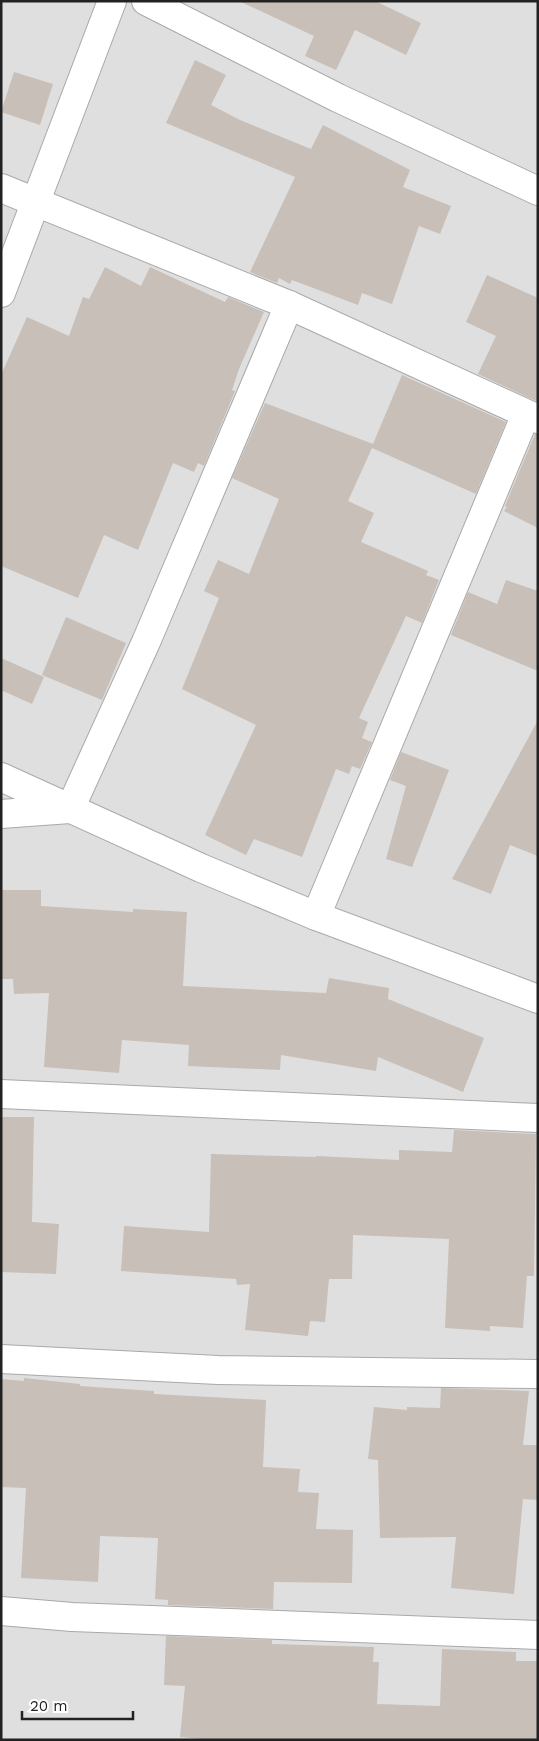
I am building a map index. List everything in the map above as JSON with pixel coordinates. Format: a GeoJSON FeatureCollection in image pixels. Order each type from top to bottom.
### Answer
{"type":"FeatureCollection","features":[{"type":"Feature","properties":{"kind":"street"},"geometry":{"type":"LineString","coordinates":[[1,293],[37,203],[112,1]]}},
{"type":"Feature","properties":{"kind":"street"},"geometry":{"type":"LineString","coordinates":[[146,1],[338,98],[538,191]]}},
{"type":"Feature","properties":{"kind":"street"},"geometry":{"type":"LineString","coordinates":[[1,188],[289,305],[532,416],[316,916]]}},
{"type":"Feature","properties":{"kind":"street"},"geometry":{"type":"LineString","coordinates":[[70,810],[146,642],[289,305]]}},
{"type":"Feature","properties":{"kind":"street"},"geometry":{"type":"LineString","coordinates":[[1,776],[70,810],[316,916],[538,999]]}},
{"type":"Feature","properties":{"kind":"street"},"geometry":{"type":"LineString","coordinates":[[1,814],[70,810]]}},
{"type":"Feature","properties":{"kind":"street"},"geometry":{"type":"LineString","coordinates":[[1,1094],[538,1118]]}},
{"type":"Feature","properties":{"kind":"street"},"geometry":{"type":"LineString","coordinates":[[1,1360],[218,1370],[538,1374]]}},
{"type":"Feature","properties":{"kind":"street"},"geometry":{"type":"LineString","coordinates":[[1,1611],[72,1617],[538,1635]]}},
{"type":"Feature","properties":{"kind":"shaded area"},"geometry":{"type":"Polygon","coordinates":[[[1,1],[538,1],[538,1740],[1,1740],[1,1]]]}},
{"type":"Feature","properties":{"kind":"building"},"geometry":{"type":"Polygon","coordinates":[[[239,1],[375,1],[421,23],[406,55],[355,30],[336,70],[305,56],[314,36],[239,1]]]}},
{"type":"Feature","properties":{"kind":"building"},"geometry":{"type":"Polygon","coordinates":[[[195,60],[226,75],[211,105],[240,120],[311,149],[323,125],[410,170],[403,187],[451,206],[440,234],[419,226],[392,304],[362,293],[358,305],[292,280],[290,284],[279,278],[277,283],[250,272],[295,177],[166,123],[195,60]]]}},
{"type":"Feature","properties":{"kind":"building"},"geometry":{"type":"Polygon","coordinates":[[[14,72],[53,84],[40,125],[1,112],[14,72]]]}},
{"type":"Feature","properties":{"kind":"building"},"geometry":{"type":"Polygon","coordinates":[[[105,267],[141,286],[150,267],[225,302],[228,297],[264,312],[239,369],[232,390],[235,391],[204,466],[198,463],[194,472],[173,463],[138,550],[104,535],[78,598],[1,566],[1,375],[27,317],[69,336],[83,297],[89,299],[105,267]]]}},
{"type":"Feature","properties":{"kind":"building"},"geometry":{"type":"Polygon","coordinates":[[[487,275],[538,298],[538,402],[478,374],[496,336],[466,322],[487,275]]]}},
{"type":"Feature","properties":{"kind":"building"},"geometry":{"type":"Polygon","coordinates":[[[402,375],[506,422],[476,494],[372,448],[348,501],[374,513],[361,542],[428,571],[426,575],[439,580],[422,623],[406,616],[359,718],[368,722],[362,738],[372,742],[360,769],[352,766],[349,774],[336,769],[302,857],[254,839],[246,855],[205,835],[256,725],[182,689],[219,598],[204,591],[218,560],[249,574],[279,499],[232,478],[265,403],[373,444],[402,375]]]}},
{"type":"Feature","properties":{"kind":"building"},"geometry":{"type":"Polygon","coordinates":[[[535,434],[538,434],[538,528],[504,511],[535,434]]]}},
{"type":"Feature","properties":{"kind":"building"},"geometry":{"type":"Polygon","coordinates":[[[506,580],[538,591],[538,671],[451,635],[468,592],[497,604],[506,580]]]}},
{"type":"Feature","properties":{"kind":"building"},"geometry":{"type":"Polygon","coordinates":[[[66,617],[126,643],[102,700],[42,675],[66,617]]]}},
{"type":"Feature","properties":{"kind":"building"},"geometry":{"type":"Polygon","coordinates":[[[1,658],[44,677],[32,704],[1,690],[1,658]]]}},
{"type":"Feature","properties":{"kind":"building"},"geometry":{"type":"Polygon","coordinates":[[[538,720],[538,856],[510,845],[491,894],[452,879],[538,720]]]}},
{"type":"Feature","properties":{"kind":"building"},"geometry":{"type":"Polygon","coordinates":[[[401,752],[449,770],[412,867],[386,859],[406,786],[390,780],[401,752]]]}},
{"type":"Feature","properties":{"kind":"building"},"geometry":{"type":"Polygon","coordinates":[[[1,890],[41,890],[41,906],[133,912],[133,909],[187,912],[183,986],[326,993],[329,978],[389,988],[388,999],[484,1038],[463,1092],[378,1057],[376,1071],[281,1055],[280,1070],[188,1066],[189,1045],[122,1040],[119,1073],[44,1067],[49,993],[14,994],[13,979],[1,979],[1,890]]]}},
{"type":"Feature","properties":{"kind":"building"},"geometry":{"type":"Polygon","coordinates":[[[1,1117],[34,1117],[32,1222],[59,1224],[56,1274],[1,1272],[1,1117]]]}},
{"type":"Feature","properties":{"kind":"building"},"geometry":{"type":"Polygon","coordinates":[[[454,1130],[536,1134],[534,1276],[527,1276],[523,1328],[490,1326],[490,1331],[445,1328],[449,1239],[353,1235],[352,1279],[329,1279],[325,1322],[310,1321],[308,1336],[245,1330],[250,1284],[237,1285],[236,1279],[121,1271],[124,1226],[209,1232],[211,1154],[399,1160],[399,1150],[452,1152],[454,1130]]]}},
{"type":"Feature","properties":{"kind":"building"},"geometry":{"type":"Polygon","coordinates":[[[24,1378],[80,1384],[80,1386],[154,1391],[154,1394],[266,1400],[263,1467],[300,1469],[298,1492],[319,1493],[316,1529],[353,1530],[352,1583],[274,1582],[273,1609],[168,1605],[168,1600],[155,1599],[158,1538],[100,1536],[98,1582],[21,1578],[26,1488],[1,1487],[1,1379],[24,1381],[24,1378]]]}},
{"type":"Feature","properties":{"kind":"building"},"geometry":{"type":"Polygon","coordinates":[[[441,1388],[529,1391],[523,1445],[538,1445],[538,1500],[523,1499],[514,1594],[451,1588],[456,1537],[380,1538],[378,1460],[368,1459],[374,1407],[407,1410],[407,1407],[440,1408],[441,1388]]]}},
{"type":"Feature","properties":{"kind":"building"},"geometry":{"type":"Polygon","coordinates":[[[166,1636],[272,1640],[272,1644],[374,1647],[373,1662],[379,1662],[377,1704],[440,1706],[442,1649],[516,1652],[516,1661],[538,1661],[538,1740],[213,1740],[180,1737],[185,1686],[164,1685],[166,1636]]]}}]}
